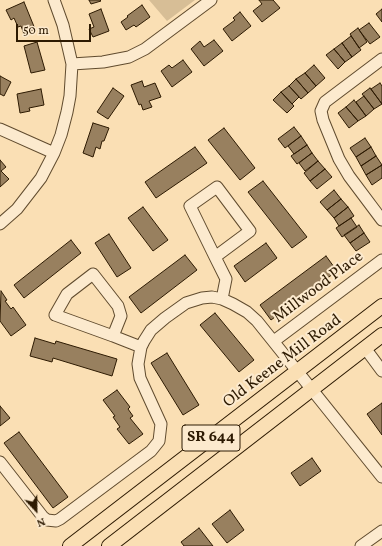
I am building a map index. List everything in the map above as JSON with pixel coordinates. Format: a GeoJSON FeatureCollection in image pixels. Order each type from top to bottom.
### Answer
{"type":"FeatureCollection","features":[{"type":"Feature","properties":{"kind":"main road","name":"Old Keene Mill Road"},"geometry":{"type":"LineString","coordinates":[[70,546],[382,306]]}},
{"type":"Feature","properties":{"kind":"main road","name":"SR 644"},"geometry":{"type":"LineString","coordinates":[[109,546],[382,335]]}},
{"type":"Feature","properties":{"kind":"street"},"geometry":{"type":"LineString","coordinates":[[0,224],[17,209],[31,193],[41,178],[62,135],[70,96],[72,64],[63,25],[54,0]]}},
{"type":"Feature","properties":{"kind":"street"},"geometry":{"type":"LineString","coordinates":[[72,64],[103,62],[129,57],[145,49],[211,0]]}},
{"type":"Feature","properties":{"kind":"street"},"geometry":{"type":"LineString","coordinates":[[382,59],[325,102],[321,111],[323,120],[339,159],[349,176],[382,220]]}},
{"type":"Feature","properties":{"kind":"street"},"geometry":{"type":"LineString","coordinates":[[0,129],[54,153]]}},
{"type":"Feature","properties":{"kind":"street"},"geometry":{"type":"LineString","coordinates":[[215,257],[250,231],[217,187],[190,206],[215,257],[226,279],[222,299]]}},
{"type":"Feature","properties":{"kind":"street","name":"Millwood Place"},"geometry":{"type":"LineString","coordinates":[[274,341],[382,260]]}},
{"type":"Feature","properties":{"kind":"street"},"geometry":{"type":"LineString","coordinates":[[113,336],[121,316],[118,306],[93,274],[67,294],[55,316],[141,347]]}},
{"type":"Feature","properties":{"kind":"street"},"geometry":{"type":"LineString","coordinates":[[0,462],[43,517],[48,520],[56,521],[150,451],[159,441],[161,424],[140,378],[138,364],[141,347],[151,330],[186,303],[202,298],[212,297],[222,299],[233,304],[257,321],[382,477]]}},
{"type":"Feature","properties":{"kind":"street"},"geometry":{"type":"LineString","coordinates":[[365,348],[382,371]]}},
{"type":"Feature","properties":{"kind":"street"},"geometry":{"type":"LineString","coordinates":[[361,546],[382,531]]}},
{"type":"Feature","properties":{"kind":"shaded area"},"geometry":{"type":"Polygon","coordinates":[[[149,0],[195,0],[167,21],[149,0]]]}},
{"type":"Feature","properties":{"kind":"building"},"geometry":{"type":"Polygon","coordinates":[[[89,0],[100,0],[101,1],[91,4],[89,0]]]}},
{"type":"Feature","properties":{"kind":"building"},"geometry":{"type":"Polygon","coordinates":[[[259,0],[273,0],[280,8],[262,22],[253,11],[262,4],[259,0]]]}},
{"type":"Feature","properties":{"kind":"building"},"geometry":{"type":"Polygon","coordinates":[[[24,2],[35,29],[24,34],[21,26],[18,27],[14,18],[11,20],[6,10],[24,2]]]}},
{"type":"Feature","properties":{"kind":"building"},"geometry":{"type":"Polygon","coordinates":[[[142,5],[150,17],[136,27],[134,25],[126,30],[121,22],[142,5]]]}},
{"type":"Feature","properties":{"kind":"building"},"geometry":{"type":"Polygon","coordinates":[[[101,9],[109,31],[93,37],[89,29],[94,27],[89,14],[101,9]]]}},
{"type":"Feature","properties":{"kind":"building"},"geometry":{"type":"Polygon","coordinates":[[[382,9],[382,22],[376,14],[382,9]]]}},
{"type":"Feature","properties":{"kind":"building"},"geometry":{"type":"Polygon","coordinates":[[[240,12],[251,26],[232,41],[223,29],[235,20],[233,18],[240,12]]]}},
{"type":"Feature","properties":{"kind":"building"},"geometry":{"type":"Polygon","coordinates":[[[369,23],[380,37],[370,44],[359,30],[369,23]]]}},
{"type":"Feature","properties":{"kind":"building"},"geometry":{"type":"Polygon","coordinates":[[[358,28],[367,42],[359,48],[350,34],[358,28]]]}},
{"type":"Feature","properties":{"kind":"building"},"geometry":{"type":"Polygon","coordinates":[[[351,36],[361,50],[352,57],[342,43],[351,36]]]}},
{"type":"Feature","properties":{"kind":"building"},"geometry":{"type":"Polygon","coordinates":[[[214,40],[223,51],[204,66],[191,49],[200,41],[204,47],[214,40]]]}},
{"type":"Feature","properties":{"kind":"building"},"geometry":{"type":"Polygon","coordinates":[[[37,42],[45,70],[31,73],[24,46],[37,42]]]}},
{"type":"Feature","properties":{"kind":"building"},"geometry":{"type":"Polygon","coordinates":[[[342,43],[352,57],[345,62],[334,49],[342,43]]]}},
{"type":"Feature","properties":{"kind":"building"},"geometry":{"type":"Polygon","coordinates":[[[334,49],[345,62],[338,69],[326,55],[334,49]]]}},
{"type":"Feature","properties":{"kind":"building"},"geometry":{"type":"Polygon","coordinates":[[[183,60],[192,72],[172,87],[161,71],[169,65],[172,68],[183,60]]]}},
{"type":"Feature","properties":{"kind":"building"},"geometry":{"type":"Polygon","coordinates":[[[314,65],[325,78],[316,86],[305,73],[314,65]]]}},
{"type":"Feature","properties":{"kind":"building"},"geometry":{"type":"Polygon","coordinates":[[[305,73],[316,86],[308,93],[296,79],[305,73]]]}},
{"type":"Feature","properties":{"kind":"building"},"geometry":{"type":"Polygon","coordinates":[[[0,76],[11,82],[4,96],[0,94],[0,76]]]}},
{"type":"Feature","properties":{"kind":"building"},"geometry":{"type":"Polygon","coordinates":[[[296,79],[308,93],[301,99],[289,86],[296,79]]]}},
{"type":"Feature","properties":{"kind":"building"},"geometry":{"type":"Polygon","coordinates":[[[142,81],[144,87],[155,83],[161,97],[149,101],[152,107],[143,110],[141,104],[139,105],[131,85],[142,81]]]}},
{"type":"Feature","properties":{"kind":"building"},"geometry":{"type":"Polygon","coordinates":[[[380,83],[382,86],[382,104],[371,89],[380,83]]]}},
{"type":"Feature","properties":{"kind":"building"},"geometry":{"type":"Polygon","coordinates":[[[289,86],[299,97],[292,104],[281,92],[289,86]]]}},
{"type":"Feature","properties":{"kind":"building"},"geometry":{"type":"Polygon","coordinates":[[[113,88],[124,96],[108,119],[97,112],[113,88]]]}},
{"type":"Feature","properties":{"kind":"building"},"geometry":{"type":"Polygon","coordinates":[[[370,88],[382,104],[374,109],[362,94],[370,88]]]}},
{"type":"Feature","properties":{"kind":"building"},"geometry":{"type":"Polygon","coordinates":[[[41,89],[44,105],[29,108],[30,111],[20,113],[17,94],[41,89]]]}},
{"type":"Feature","properties":{"kind":"building"},"geometry":{"type":"Polygon","coordinates":[[[281,92],[294,106],[287,113],[273,100],[281,92]]]}},
{"type":"Feature","properties":{"kind":"building"},"geometry":{"type":"Polygon","coordinates":[[[364,96],[374,109],[366,116],[356,102],[364,96]]]}},
{"type":"Feature","properties":{"kind":"building"},"geometry":{"type":"Polygon","coordinates":[[[354,100],[366,116],[358,121],[346,107],[354,100]]]}},
{"type":"Feature","properties":{"kind":"building"},"geometry":{"type":"Polygon","coordinates":[[[346,107],[358,121],[349,128],[338,113],[346,107]]]}},
{"type":"Feature","properties":{"kind":"building"},"geometry":{"type":"Polygon","coordinates":[[[93,123],[109,128],[104,141],[102,141],[100,149],[96,147],[93,157],[83,153],[93,123]]]}},
{"type":"Feature","properties":{"kind":"building"},"geometry":{"type":"Polygon","coordinates":[[[294,127],[301,136],[285,148],[278,139],[294,127]]]}},
{"type":"Feature","properties":{"kind":"building"},"geometry":{"type":"Polygon","coordinates":[[[224,128],[255,168],[240,180],[208,140],[224,128]]]}},
{"type":"Feature","properties":{"kind":"building"},"geometry":{"type":"Polygon","coordinates":[[[301,136],[307,145],[294,154],[288,146],[301,136]]]}},
{"type":"Feature","properties":{"kind":"building"},"geometry":{"type":"Polygon","coordinates":[[[365,138],[371,147],[356,157],[350,148],[365,138]]]}},
{"type":"Feature","properties":{"kind":"building"},"geometry":{"type":"Polygon","coordinates":[[[307,145],[312,153],[297,164],[291,156],[307,145]]]}},
{"type":"Feature","properties":{"kind":"building"},"geometry":{"type":"Polygon","coordinates":[[[195,147],[207,163],[156,198],[145,182],[195,147]]]}},
{"type":"Feature","properties":{"kind":"building"},"geometry":{"type":"Polygon","coordinates":[[[371,147],[376,156],[361,166],[356,157],[371,147]]]}},
{"type":"Feature","properties":{"kind":"building"},"geometry":{"type":"Polygon","coordinates":[[[312,153],[318,161],[305,171],[299,163],[312,153]]]}},
{"type":"Feature","properties":{"kind":"building"},"geometry":{"type":"Polygon","coordinates":[[[376,156],[382,165],[366,175],[361,166],[376,156]]]}},
{"type":"Feature","properties":{"kind":"building"},"geometry":{"type":"Polygon","coordinates":[[[0,160],[6,167],[1,171],[9,179],[0,187],[0,160]]]}},
{"type":"Feature","properties":{"kind":"building"},"geometry":{"type":"Polygon","coordinates":[[[318,161],[325,169],[310,181],[304,173],[318,161]]]}},
{"type":"Feature","properties":{"kind":"building"},"geometry":{"type":"Polygon","coordinates":[[[382,165],[382,178],[372,185],[366,175],[382,165]]]}},
{"type":"Feature","properties":{"kind":"building"},"geometry":{"type":"Polygon","coordinates":[[[325,169],[332,177],[317,189],[310,181],[325,169]]]}},
{"type":"Feature","properties":{"kind":"building"},"geometry":{"type":"Polygon","coordinates":[[[263,181],[307,237],[292,248],[248,192],[263,181]]]}},
{"type":"Feature","properties":{"kind":"building"},"geometry":{"type":"Polygon","coordinates":[[[334,190],[341,199],[327,210],[320,202],[334,190]]]}},
{"type":"Feature","properties":{"kind":"building"},"geometry":{"type":"Polygon","coordinates":[[[341,199],[348,207],[334,218],[327,210],[341,199]]]}},
{"type":"Feature","properties":{"kind":"building"},"geometry":{"type":"Polygon","coordinates":[[[143,207],[168,240],[153,251],[128,218],[143,207]]]}},
{"type":"Feature","properties":{"kind":"building"},"geometry":{"type":"Polygon","coordinates":[[[348,207],[354,216],[339,226],[334,218],[348,207]]]}},
{"type":"Feature","properties":{"kind":"building"},"geometry":{"type":"Polygon","coordinates":[[[351,218],[357,227],[342,237],[336,228],[351,218]]]}},
{"type":"Feature","properties":{"kind":"building"},"geometry":{"type":"Polygon","coordinates":[[[359,225],[364,233],[350,243],[344,235],[359,225]]]}},
{"type":"Feature","properties":{"kind":"building"},"geometry":{"type":"Polygon","coordinates":[[[364,233],[370,242],[356,251],[350,243],[364,233]]]}},
{"type":"Feature","properties":{"kind":"building"},"geometry":{"type":"Polygon","coordinates":[[[109,234],[131,268],[117,277],[95,243],[109,234]]]}},
{"type":"Feature","properties":{"kind":"building"},"geometry":{"type":"Polygon","coordinates":[[[71,240],[81,253],[24,298],[14,285],[71,240]]]}},
{"type":"Feature","properties":{"kind":"building"},"geometry":{"type":"Polygon","coordinates":[[[266,243],[277,258],[245,282],[234,266],[266,243]]]}},
{"type":"Feature","properties":{"kind":"building"},"geometry":{"type":"Polygon","coordinates":[[[185,255],[197,270],[141,313],[129,297],[185,255]]]}},
{"type":"Feature","properties":{"kind":"building"},"geometry":{"type":"Polygon","coordinates":[[[326,256],[337,271],[271,320],[260,305],[326,256]]]}},
{"type":"Feature","properties":{"kind":"building"},"geometry":{"type":"Polygon","coordinates":[[[1,291],[7,300],[5,301],[11,309],[13,307],[26,325],[11,336],[0,321],[1,291]]]}},
{"type":"Feature","properties":{"kind":"building"},"geometry":{"type":"Polygon","coordinates":[[[215,313],[254,360],[239,372],[200,325],[215,313]]]}},
{"type":"Feature","properties":{"kind":"building"},"geometry":{"type":"Polygon","coordinates":[[[35,338],[55,344],[56,341],[117,359],[112,376],[53,358],[52,362],[30,356],[35,338]]]}},
{"type":"Feature","properties":{"kind":"building"},"geometry":{"type":"Polygon","coordinates":[[[167,353],[199,405],[183,415],[151,363],[167,353]]]}},
{"type":"Feature","properties":{"kind":"building"},"geometry":{"type":"Polygon","coordinates":[[[117,390],[130,407],[128,409],[133,416],[130,418],[143,434],[129,444],[117,429],[120,427],[113,417],[115,416],[103,400],[117,390]]]}},
{"type":"Feature","properties":{"kind":"building"},"geometry":{"type":"Polygon","coordinates":[[[382,403],[382,435],[367,414],[382,403]]]}},
{"type":"Feature","properties":{"kind":"building"},"geometry":{"type":"Polygon","coordinates":[[[0,406],[10,418],[0,426],[0,406]]]}},
{"type":"Feature","properties":{"kind":"building"},"geometry":{"type":"Polygon","coordinates":[[[19,432],[68,497],[53,508],[4,443],[19,432]]]}},
{"type":"Feature","properties":{"kind":"building"},"geometry":{"type":"Polygon","coordinates":[[[312,458],[321,471],[300,486],[291,473],[312,458]]]}},
{"type":"Feature","properties":{"kind":"building"},"geometry":{"type":"Polygon","coordinates":[[[230,510],[244,530],[227,543],[212,524],[230,510]]]}},
{"type":"Feature","properties":{"kind":"building"},"geometry":{"type":"Polygon","coordinates":[[[199,528],[213,546],[184,546],[181,542],[199,528]]]}}]}
